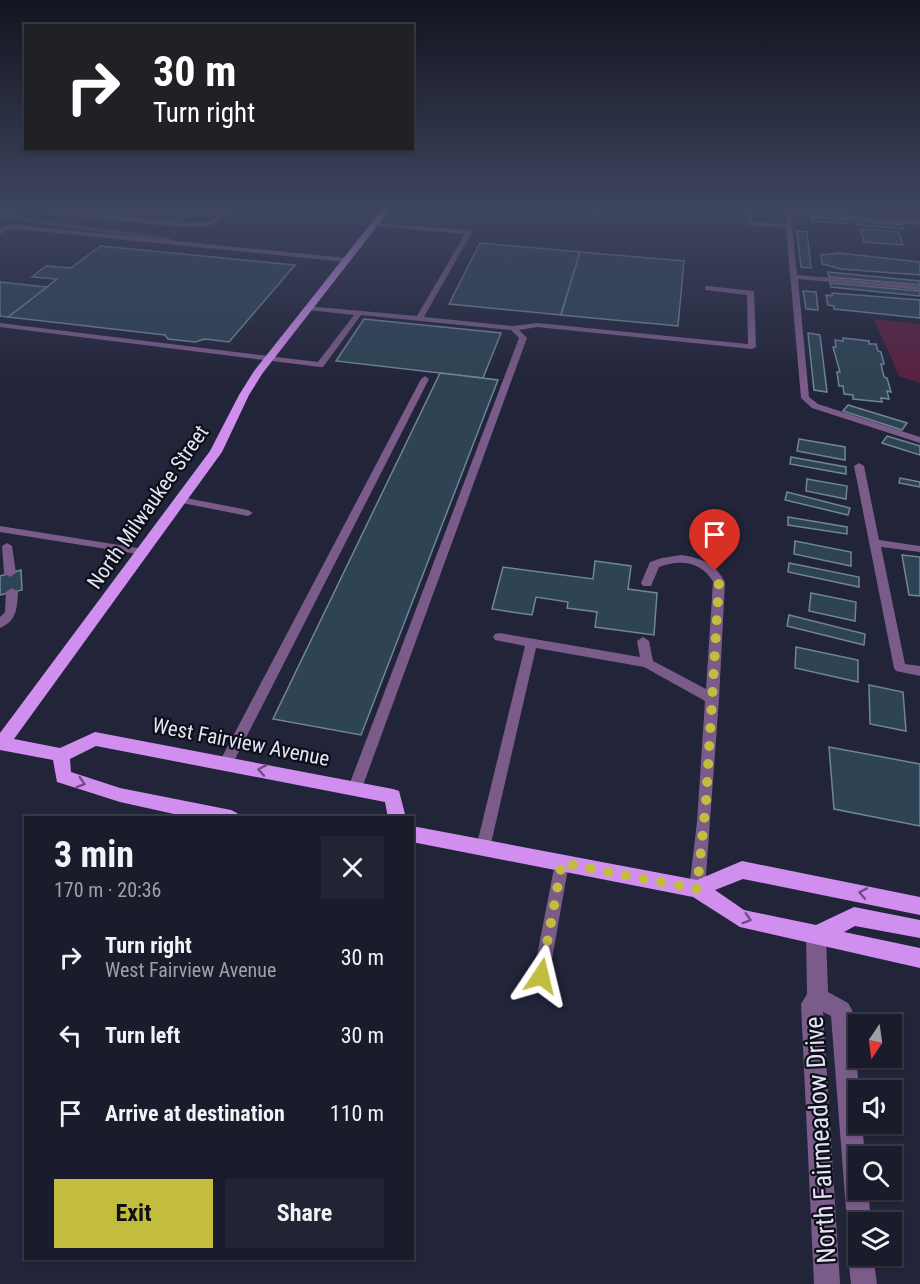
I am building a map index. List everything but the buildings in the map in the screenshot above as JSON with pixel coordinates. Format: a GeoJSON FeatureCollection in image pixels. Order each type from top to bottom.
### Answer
{"type":"FeatureCollection","features":[{"type":"Feature","properties":{"kind":"main road","name":"North Milwaukee Street"},"geometry":{"type":"LineString","coordinates":[[1,743],[216,452],[244,394],[269,358],[341,267]]}},
{"type":"Feature","properties":{"kind":"main road","name":"West Fairview Avenue"},"geometry":{"type":"LineString","coordinates":[[61,755],[95,739],[393,796],[397,816]]}},
{"type":"Feature","properties":{"kind":"main road"},"geometry":{"type":"LineString","coordinates":[[1,743],[61,755],[63,777],[120,795],[221,816]]}},
{"type":"Feature","properties":{"kind":"main road"},"geometry":{"type":"LineString","coordinates":[[414,834],[697,889],[740,918],[920,958]]}},
{"type":"Feature","properties":{"kind":"main road"},"geometry":{"type":"LineString","coordinates":[[697,889],[742,870],[920,906]]}},
{"type":"Feature","properties":{"kind":"main road"},"geometry":{"type":"LineString","coordinates":[[816,936],[854,916],[920,929]]}},
{"type":"Feature","properties":{"kind":"street","name":"North Fairmeadow Drive"},"geometry":{"type":"LineString","coordinates":[[816,936],[818,999]]}},
{"type":"Feature","properties":{"kind":"street","name":"North Fairmeadow Drive"},"geometry":{"type":"LineString","coordinates":[[818,999],[841,1010],[858,1212]]}},
{"type":"Feature","properties":{"kind":"street","name":"North Fairmeadow Drive"},"geometry":{"type":"LineString","coordinates":[[818,999],[812,1004],[827,1284]]}},
{"type":"Feature","properties":{"kind":"street","name":"North Fairmeadow Drive"},"geometry":{"type":"LineString","coordinates":[[862,1266],[864,1284]]}},
{"type":"Feature","properties":{"kind":"lane"},"geometry":{"type":"LineString","coordinates":[[419,319],[449,267]]}},
{"type":"Feature","properties":{"kind":"lane"},"geometry":{"type":"LineString","coordinates":[[793,267],[805,398],[815,406],[920,440]]}},
{"type":"Feature","properties":{"kind":"lane"},"geometry":{"type":"LineString","coordinates":[[794,277],[920,288]]}},
{"type":"Feature","properties":{"kind":"lane"},"geometry":{"type":"LineString","coordinates":[[309,308],[513,328],[537,325],[752,348],[751,292],[708,288]]}},
{"type":"Feature","properties":{"kind":"lane"},"geometry":{"type":"LineString","coordinates":[[0,325],[320,364],[359,313]]}},
{"type":"Feature","properties":{"kind":"lane"},"geometry":{"type":"LineString","coordinates":[[355,788],[523,338],[513,328]]}},
{"type":"Feature","properties":{"kind":"lane"},"geometry":{"type":"LineString","coordinates":[[226,763],[425,379]]}},
{"type":"Feature","properties":{"kind":"lane"},"geometry":{"type":"LineString","coordinates":[[859,466],[900,668],[920,671]]}},
{"type":"Feature","properties":{"kind":"lane"},"geometry":{"type":"LineString","coordinates":[[181,500],[248,513]]}},
{"type":"Feature","properties":{"kind":"lane"},"geometry":{"type":"LineString","coordinates":[[0,529],[144,552]]}},
{"type":"Feature","properties":{"kind":"lane"},"geometry":{"type":"LineString","coordinates":[[875,543],[920,549]]}},
{"type":"Feature","properties":{"kind":"lane"},"geometry":{"type":"LineString","coordinates":[[7,546],[10,573]]}},
{"type":"Feature","properties":{"kind":"lane"},"geometry":{"type":"LineString","coordinates":[[647,583],[654,565],[664,559],[689,560],[715,571],[719,582],[713,699],[697,889]]}},
{"type":"Feature","properties":{"kind":"lane"},"geometry":{"type":"LineString","coordinates":[[0,624],[11,613],[12,592]]}},
{"type":"Feature","properties":{"kind":"lane"},"geometry":{"type":"LineString","coordinates":[[499,637],[647,663],[713,699]]}},
{"type":"Feature","properties":{"kind":"lane"},"geometry":{"type":"LineString","coordinates":[[643,641],[647,663]]}},
{"type":"Feature","properties":{"kind":"lane"},"geometry":{"type":"LineString","coordinates":[[483,848],[531,644]]}},
{"type":"Feature","properties":{"kind":"lane"},"geometry":{"type":"LineString","coordinates":[[541,976],[562,863]]}},
{"type":"Feature","properties":{"kind":"shaded area"},"geometry":{"type":"Polygon","coordinates":[[[874,319],[920,324],[920,383],[899,376],[874,319]]]}},
{"type":"Feature","properties":{"kind":"route"},"geometry":{"type":"LineString","coordinates":[[541,976],[562,863],[697,889],[715,671],[719,582],[715,571]]}}]}
